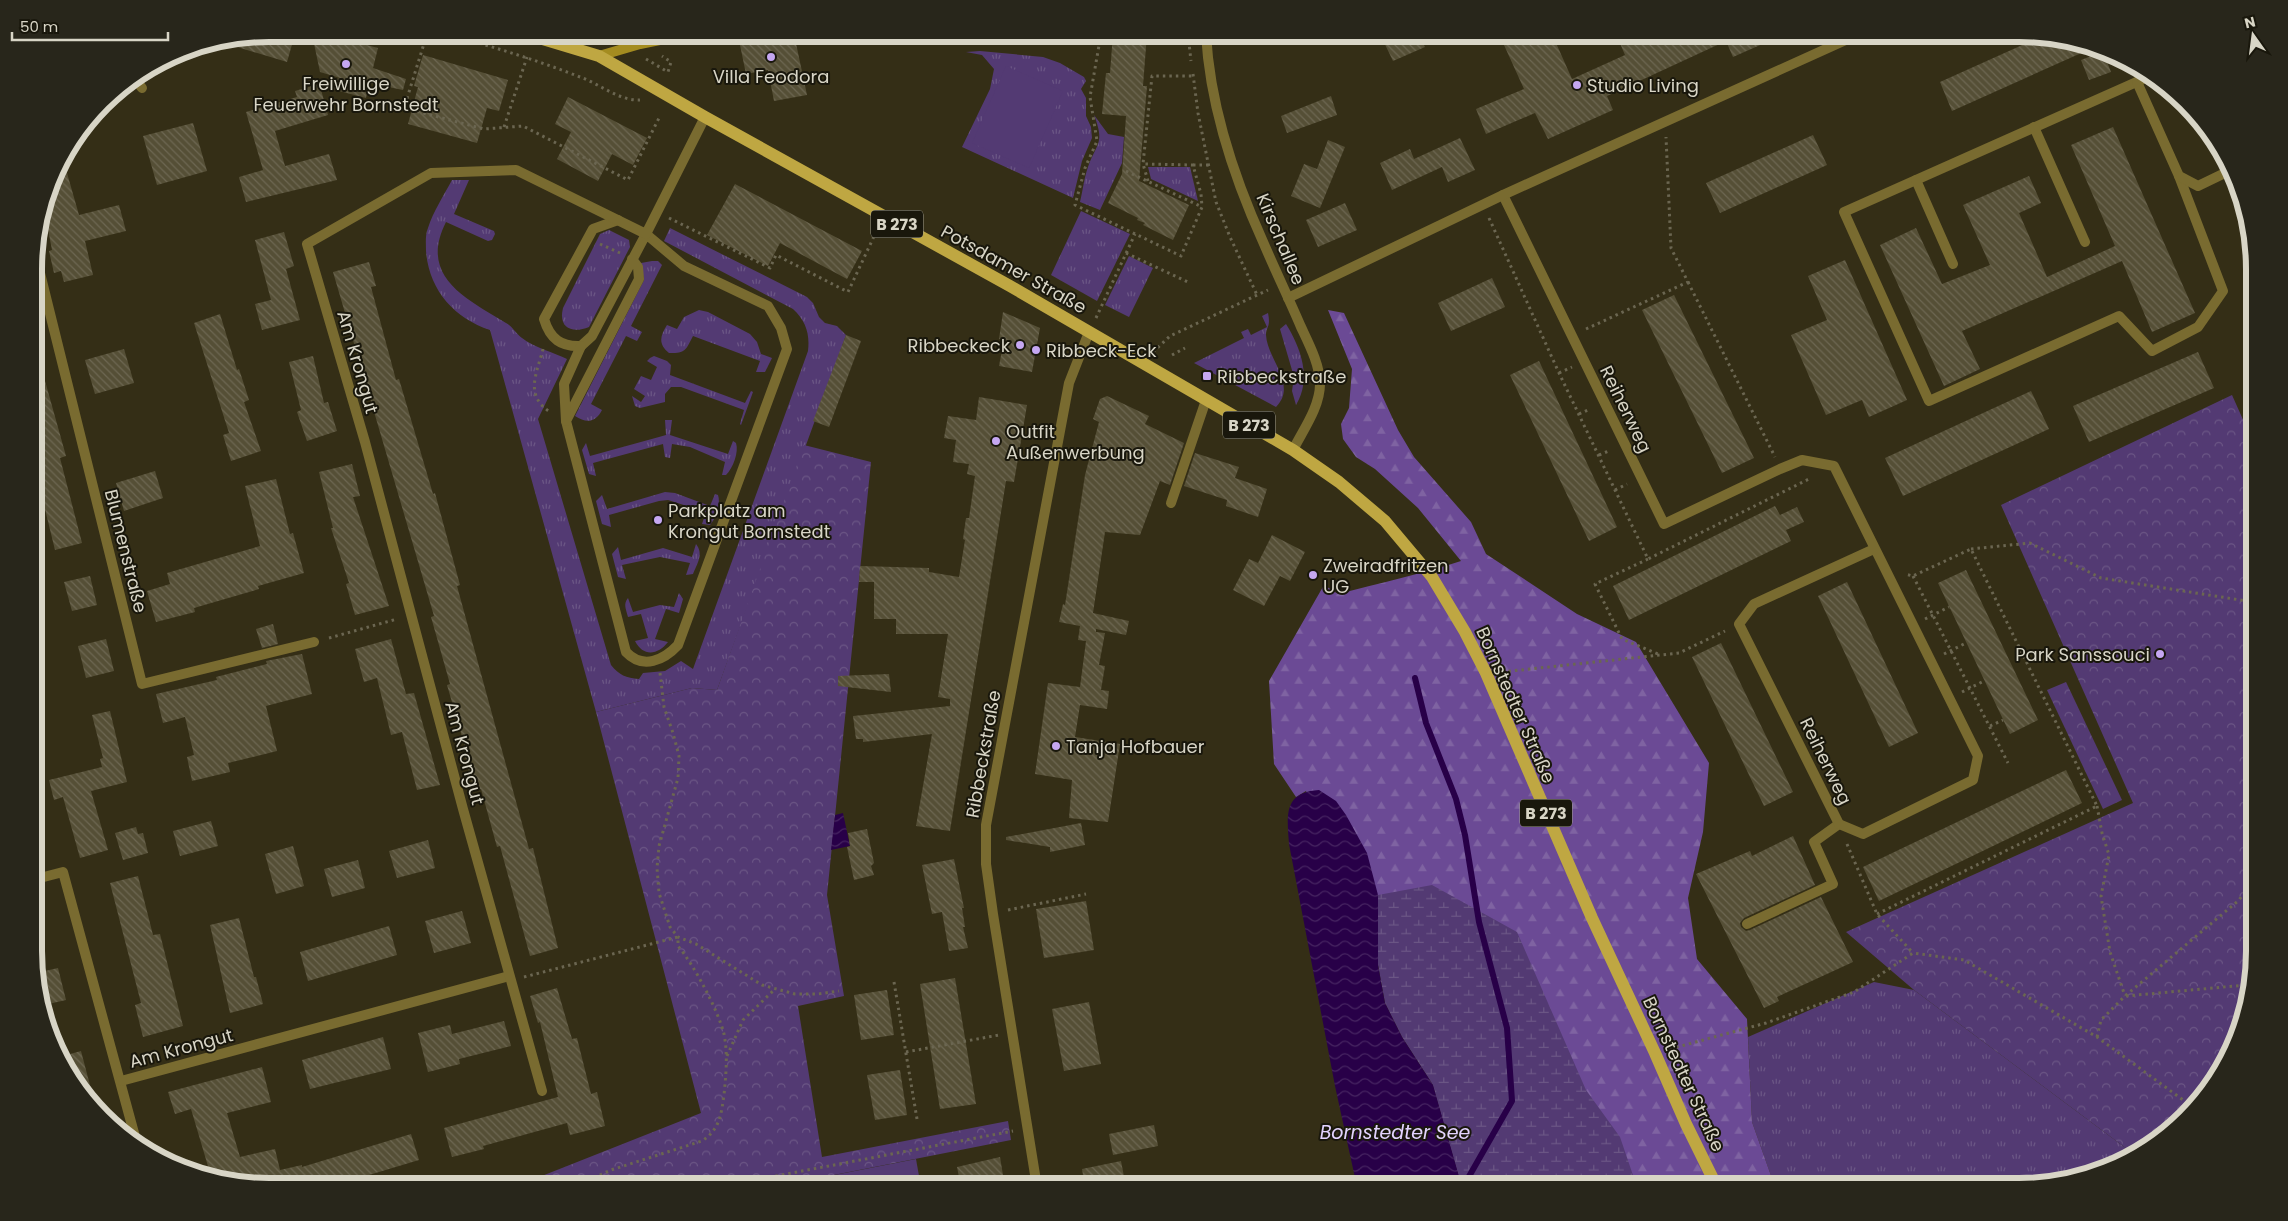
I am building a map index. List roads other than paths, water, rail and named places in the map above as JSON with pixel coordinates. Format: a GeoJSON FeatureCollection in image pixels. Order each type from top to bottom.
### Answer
{"type":"FeatureCollection","features":[{"type":"Feature","properties":{"kind":"main road","name":"Potsdamer Straße"},"geometry":{"type":"LineString","coordinates":[[553,42],[599,56],[1142,362],[1292,450]]}},
{"type":"Feature","properties":{"kind":"main road","name":"Bornstedter Straße"},"geometry":{"type":"LineString","coordinates":[[1292,450],[1340,482],[1385,521],[1420,560],[1464,632],[1486,674],[1592,918],[1656,1053],[1686,1124],[1713,1178]]}},
{"type":"Feature","properties":{"kind":"street"},"geometry":{"type":"LineString","coordinates":[[599,56],[648,42]]}},
{"type":"Feature","properties":{"kind":"street","name":"Kirschallee"},"geometry":{"type":"LineString","coordinates":[[1206,42],[1208,70],[1229,153],[1248,206],[1309,344],[1320,384],[1319,398],[1292,450]]}},
{"type":"Feature","properties":{"kind":"street"},"geometry":{"type":"LineString","coordinates":[[1288,298],[1503,195],[1841,42]]}},
{"type":"Feature","properties":{"kind":"street"},"geometry":{"type":"LineString","coordinates":[[2137,82],[2179,176],[2224,291],[2198,327],[2152,351],[2118,316],[1929,401],[1844,212],[2142,79]]}},
{"type":"Feature","properties":{"kind":"street"},"geometry":{"type":"LineString","coordinates":[[139,84],[142,88]]}},
{"type":"Feature","properties":{"kind":"street"},"geometry":{"type":"LineString","coordinates":[[566,421],[564,384],[581,346],[592,336],[705,117]]}},
{"type":"Feature","properties":{"kind":"street"},"geometry":{"type":"LineString","coordinates":[[2034,127],[2085,242]]}},
{"type":"Feature","properties":{"kind":"street","name":"Am Krongut"},"geometry":{"type":"LineString","coordinates":[[542,1091],[509,976],[407,596],[306,244],[431,173],[516,170],[646,234],[684,266],[768,306],[781,328],[787,349],[678,645],[658,661],[644,662],[633,659],[626,652],[566,421]]}},
{"type":"Feature","properties":{"kind":"street"},"geometry":{"type":"LineString","coordinates":[[2179,176],[2198,186],[2224,173]]}},
{"type":"Feature","properties":{"kind":"street"},"geometry":{"type":"LineString","coordinates":[[1916,180],[1953,264]]}},
{"type":"Feature","properties":{"kind":"street","name":"Reiherweg"},"geometry":{"type":"LineString","coordinates":[[1503,195],[1664,524],[1802,460],[1834,466],[1978,756],[1973,780],[1863,834],[1839,824],[1739,624],[1754,604],[1874,549]]}},
{"type":"Feature","properties":{"kind":"street"},"geometry":{"type":"LineString","coordinates":[[581,346],[568,347],[556,339],[548,332],[544,319],[593,229],[618,220]]}},
{"type":"Feature","properties":{"kind":"street"},"geometry":{"type":"LineString","coordinates":[[566,421],[639,279],[638,267],[632,259]]}},
{"type":"Feature","properties":{"kind":"street","name":"Blumenstraße"},"geometry":{"type":"LineString","coordinates":[[42,285],[142,684],[317,641]]}},
{"type":"Feature","properties":{"kind":"street","name":"Ribbeckstraße"},"geometry":{"type":"LineString","coordinates":[[1036,1178],[993,914],[985,844],[989,805],[1069,384],[1089,332]]}},
{"type":"Feature","properties":{"kind":"street"},"geometry":{"type":"LineString","coordinates":[[1170,503],[1206,400]]}},
{"type":"Feature","properties":{"kind":"street"},"geometry":{"type":"LineString","coordinates":[[1747,924],[1833,884],[1814,842],[1839,824]]}},
{"type":"Feature","properties":{"kind":"street","name":"Am Krongut"},"geometry":{"type":"LineString","coordinates":[[42,877],[63,872],[136,1135]]}},
{"type":"Feature","properties":{"kind":"street","name":"Am Krongut"},"geometry":{"type":"LineString","coordinates":[[121,1081],[509,976]]}},
{"type":"Feature","properties":{"kind":"water","name":"Bornstedter See"},"geometry":{"type":"Polygon","coordinates":[[[1319,790],[1336,801],[1367,853],[1378,895],[1378,965],[1385,1003],[1402,1037],[1433,1085],[1459,1178],[1355,1178],[1335,1086],[1289,844],[1288,815],[1290,807],[1299,795],[1319,790]]]}},
{"type":"Feature","properties":{"kind":"water"},"geometry":{"type":"Polygon","coordinates":[[[843,813],[850,846],[831,850],[835,815],[843,813]]]}},
{"type":"Feature","properties":{"kind":"waterway"},"geometry":{"type":"LineString","coordinates":[[1415,678],[1426,723],[1456,799],[1465,835],[1479,922],[1507,1028],[1512,1101],[1468,1178]]}},
{"type":"Feature","properties":{"kind":"place","name":"Villa Feodora"},"geometry":{"type":"Point","coordinates":[771,57]}},
{"type":"Feature","properties":{"kind":"place","name":"Freiwillige Feuerwehr Bornstedt"},"geometry":{"type":"Point","coordinates":[346,64]}},
{"type":"Feature","properties":{"kind":"place","name":"Studio Living"},"geometry":{"type":"Point","coordinates":[1577,85]}},
{"type":"Feature","properties":{"kind":"place","name":"Ribbeckeck"},"geometry":{"type":"Point","coordinates":[1020,345]}},
{"type":"Feature","properties":{"kind":"place","name":"Ribbeck-Eck"},"geometry":{"type":"Point","coordinates":[1036,350]}},
{"type":"Feature","properties":{"kind":"place","name":"Ribbeckstraße"},"geometry":{"type":"Point","coordinates":[1207,376]}},
{"type":"Feature","properties":{"kind":"place","name":"Outfit Außenwerbung"},"geometry":{"type":"Point","coordinates":[996,441]}},
{"type":"Feature","properties":{"kind":"place","name":"Parkplatz am Krongut Bornstedt"},"geometry":{"type":"Point","coordinates":[658,520]}},
{"type":"Feature","properties":{"kind":"place","name":"Zweiradfritzen UG"},"geometry":{"type":"Point","coordinates":[1313,575]}},
{"type":"Feature","properties":{"kind":"place","name":"Park Sanssouci"},"geometry":{"type":"Point","coordinates":[2160,654]}},
{"type":"Feature","properties":{"kind":"place","name":"Tanja Hofbauer"},"geometry":{"type":"Point","coordinates":[1056,746]}}]}
